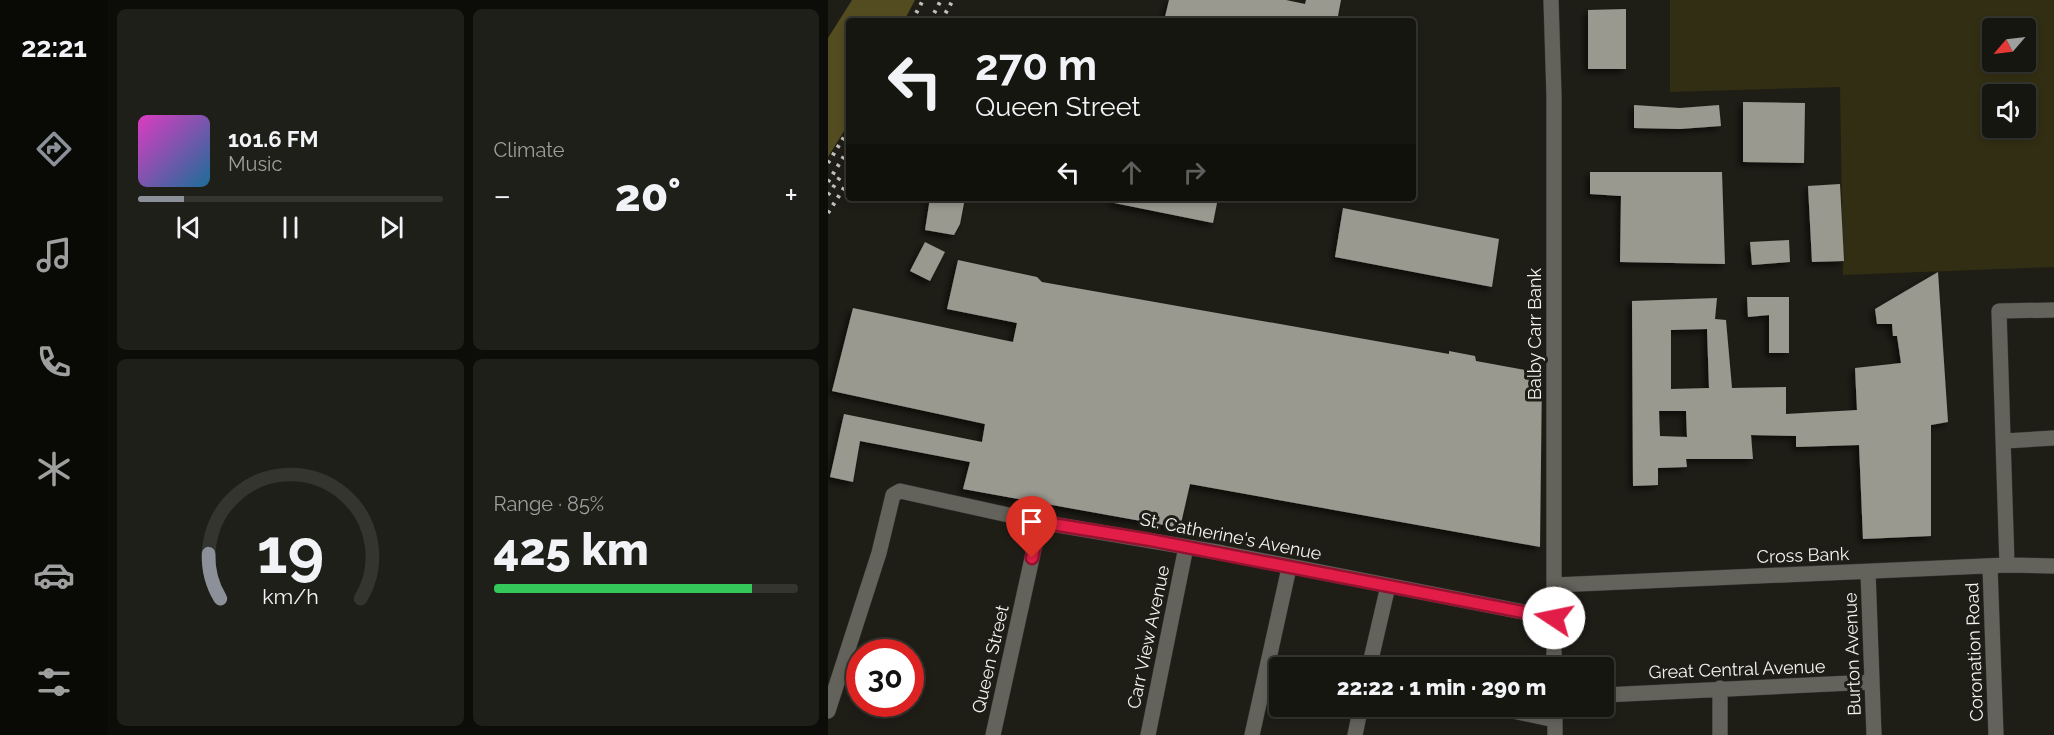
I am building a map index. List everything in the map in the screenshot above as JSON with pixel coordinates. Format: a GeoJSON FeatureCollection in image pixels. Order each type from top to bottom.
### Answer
{"type":"FeatureCollection","features":[{"type":"Feature","properties":{"kind":"street","name":"Balby Carr Bank"},"geometry":{"type":"LineString","coordinates":[[1551,0],[1554,96],[1554,657]]}},
{"type":"Feature","properties":{"kind":"street"},"geometry":{"type":"LineString","coordinates":[[2007,565],[1999,311],[2054,310]]}},
{"type":"Feature","properties":{"kind":"street"},"geometry":{"type":"LineString","coordinates":[[2004,441],[2054,438]]}},
{"type":"Feature","properties":{"kind":"street","name":"St. Catherine's Avenue"},"geometry":{"type":"LineString","coordinates":[[828,711],[893,495],[900,491],[1040,522],[1186,547],[1554,618]]}},
{"type":"Feature","properties":{"kind":"street","name":"Queen Street"},"geometry":{"type":"LineString","coordinates":[[993,735],[1040,522]]}},
{"type":"Feature","properties":{"kind":"street","name":"Carr View Avenue"},"geometry":{"type":"LineString","coordinates":[[1148,735],[1186,547]]}},
{"type":"Feature","properties":{"kind":"street","name":"Cross Bank"},"geometry":{"type":"LineString","coordinates":[[1555,585],[2007,565],[2052,566]]}},
{"type":"Feature","properties":{"kind":"street","name":"Coronation Road"},"geometry":{"type":"LineString","coordinates":[[1990,567],[1996,735]]}},
{"type":"Feature","properties":{"kind":"street"},"geometry":{"type":"LineString","coordinates":[[1252,735],[1289,568]]}},
{"type":"Feature","properties":{"kind":"street","name":"Burton Avenue"},"geometry":{"type":"LineString","coordinates":[[1868,572],[1874,735]]}},
{"type":"Feature","properties":{"kind":"street"},"geometry":{"type":"LineString","coordinates":[[1372,657],[1388,586]]}},
{"type":"Feature","properties":{"kind":"street","name":"Great Central Avenue"},"geometry":{"type":"LineString","coordinates":[[1614,694],[1872,682]]}},
{"type":"Feature","properties":{"kind":"street"},"geometry":{"type":"LineString","coordinates":[[1720,688],[1720,735]]}},
{"type":"Feature","properties":{"kind":"street"},"geometry":{"type":"LineString","coordinates":[[1355,735],[1358,717]]}},
{"type":"Feature","properties":{"kind":"shaded area"},"geometry":{"type":"Polygon","coordinates":[[[852,0],[915,0],[906,18],[846,18],[846,128],[828,157],[828,38],[852,0]]]}},
{"type":"Feature","properties":{"kind":"shaded area"},"geometry":{"type":"Polygon","coordinates":[[[1670,0],[2054,0],[2054,267],[1843,275],[1840,87],[1670,92],[1670,0]]]}},
{"type":"Feature","properties":{"kind":"building"},"geometry":{"type":"Polygon","coordinates":[[[1169,0],[1286,0],[1305,4],[1306,0],[1341,0],[1338,18],[1165,18],[1169,0]]]}},
{"type":"Feature","properties":{"kind":"building"},"geometry":{"type":"Polygon","coordinates":[[[1626,9],[1626,69],[1588,69],[1588,10],[1626,9]]]}},
{"type":"Feature","properties":{"kind":"building"},"geometry":{"type":"Polygon","coordinates":[[[1743,102],[1805,103],[1804,163],[1743,162],[1743,102]]]}},
{"type":"Feature","properties":{"kind":"building"},"geometry":{"type":"Polygon","coordinates":[[[1634,105],[1680,108],[1719,105],[1721,126],[1680,129],[1634,128],[1634,105]]]}},
{"type":"Feature","properties":{"kind":"building"},"geometry":{"type":"Polygon","coordinates":[[[1590,172],[1722,172],[1725,264],[1620,262],[1621,196],[1590,194],[1590,172]]]}},
{"type":"Feature","properties":{"kind":"building"},"geometry":{"type":"Polygon","coordinates":[[[1840,184],[1844,261],[1812,262],[1808,186],[1840,184]]]}},
{"type":"Feature","properties":{"kind":"building"},"geometry":{"type":"Polygon","coordinates":[[[930,201],[964,201],[960,224],[954,235],[925,230],[930,201]]]}},
{"type":"Feature","properties":{"kind":"building"},"geometry":{"type":"Polygon","coordinates":[[[1114,201],[1217,201],[1213,223],[1114,203],[1114,201]]]}},
{"type":"Feature","properties":{"kind":"building"},"geometry":{"type":"Polygon","coordinates":[[[1343,208],[1499,239],[1492,287],[1335,257],[1343,208]]]}},
{"type":"Feature","properties":{"kind":"building"},"geometry":{"type":"Polygon","coordinates":[[[1789,240],[1790,262],[1752,265],[1750,242],[1789,240]]]}},
{"type":"Feature","properties":{"kind":"building"},"geometry":{"type":"Polygon","coordinates":[[[925,242],[945,252],[930,281],[910,271],[925,242]]]}},
{"type":"Feature","properties":{"kind":"building"},"geometry":{"type":"Polygon","coordinates":[[[958,260],[1037,277],[1042,282],[1449,354],[1449,351],[1475,356],[1476,361],[1542,373],[1540,547],[1190,484],[1180,528],[963,489],[970,462],[860,441],[853,482],[830,477],[844,414],[982,442],[985,424],[832,391],[853,308],[1013,342],[1017,323],[947,309],[958,260]]]}},
{"type":"Feature","properties":{"kind":"building"},"geometry":{"type":"Polygon","coordinates":[[[1938,272],[1948,422],[1931,425],[1931,536],[1863,539],[1859,445],[1796,447],[1796,436],[1751,435],[1753,459],[1686,459],[1687,467],[1658,468],[1658,485],[1633,486],[1632,301],[1717,298],[1715,319],[1726,320],[1732,388],[1786,387],[1786,414],[1857,410],[1855,368],[1901,363],[1897,336],[1893,336],[1892,324],[1877,324],[1875,309],[1938,272]],[[1707,329],[1671,330],[1671,389],[1709,388],[1707,329]],[[1659,411],[1660,436],[1687,437],[1686,411],[1659,411]]]}},
{"type":"Feature","properties":{"kind":"building"},"geometry":{"type":"Polygon","coordinates":[[[1747,297],[1789,297],[1789,353],[1769,353],[1769,315],[1748,317],[1747,297]]]}},
{"type":"Feature","properties":{"kind":"railway"},"geometry":{"type":"LineString","coordinates":[[914,18],[923,0]]}},
{"type":"Feature","properties":{"kind":"railway"},"geometry":{"type":"LineString","coordinates":[[932,18],[941,0]]}},
{"type":"Feature","properties":{"kind":"railway"},"geometry":{"type":"LineString","coordinates":[[943,18],[953,0]]}},
{"type":"Feature","properties":{"kind":"railway"},"geometry":{"type":"LineString","coordinates":[[828,163],[846,134]]}},
{"type":"Feature","properties":{"kind":"railway"},"geometry":{"type":"LineString","coordinates":[[828,182],[846,153]]}},
{"type":"Feature","properties":{"kind":"railway"},"geometry":{"type":"LineString","coordinates":[[828,195],[840,177]]}},
{"type":"Feature","properties":{"kind":"railway"},"geometry":{"type":"LineString","coordinates":[[828,213],[846,185]]}},
{"type":"Feature","properties":{"kind":"route"},"geometry":{"type":"LineString","coordinates":[[1032,558],[1040,522],[1238,556],[1289,568],[1336,575],[1554,618]]}}]}
